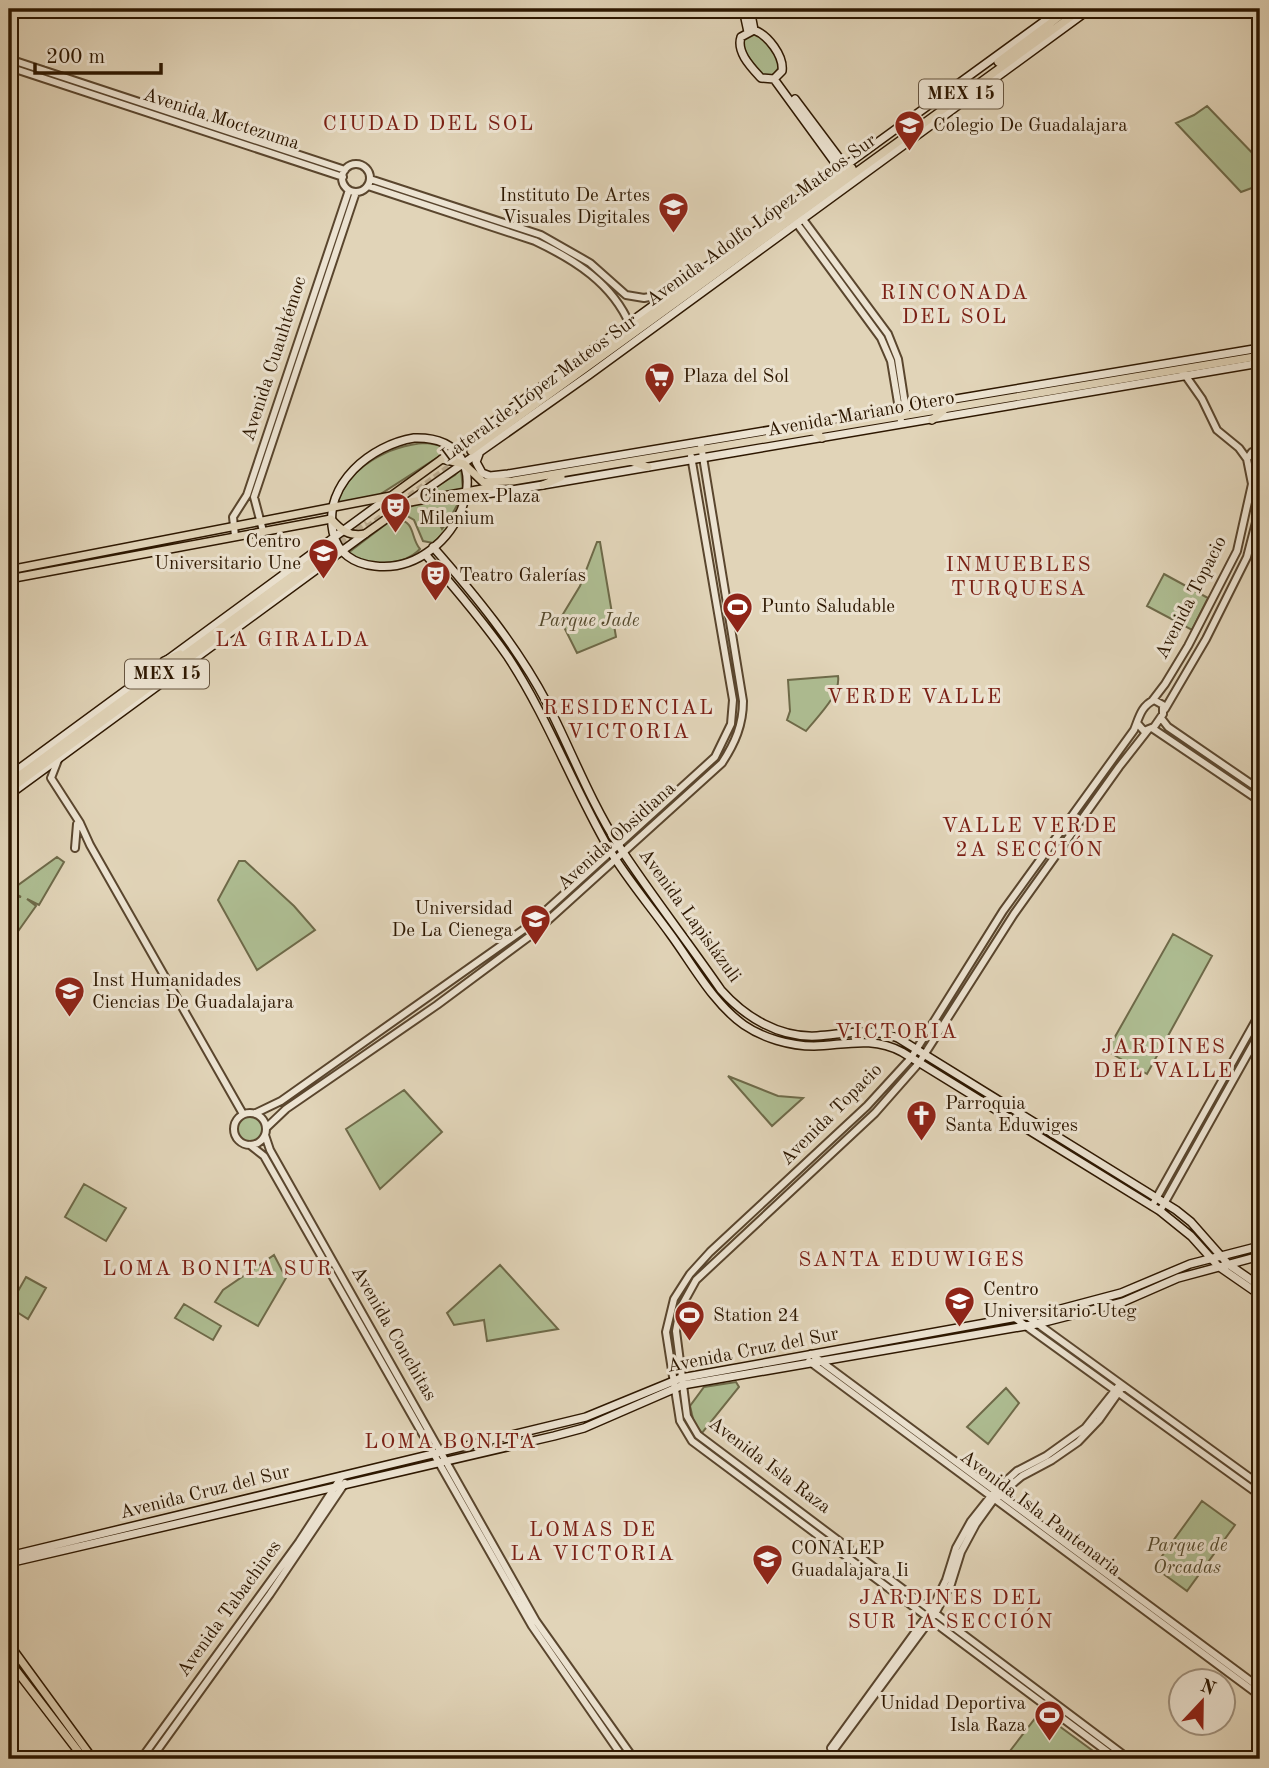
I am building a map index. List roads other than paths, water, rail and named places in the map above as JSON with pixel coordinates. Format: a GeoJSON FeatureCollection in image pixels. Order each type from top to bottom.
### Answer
{"type":"FeatureCollection","features":[{"type":"Feature","properties":{"kind":"main road"},"geometry":{"type":"LineString","coordinates":[[743,9],[751,31]]}},
{"type":"Feature","properties":{"kind":"main road"},"geometry":{"type":"LineString","coordinates":[[750,9],[751,31]]}},
{"type":"Feature","properties":{"kind":"main road"},"geometry":{"type":"LineString","coordinates":[[1069,14],[1077,9]]}},
{"type":"Feature","properties":{"kind":"main road","name":"Lateral de López Mateos Sur"},"geometry":{"type":"LineString","coordinates":[[9,795],[119,715],[325,555],[334,537],[442,459],[466,450],[480,451],[634,330],[672,293],[793,216],[1069,14],[1090,9]]}},
{"type":"Feature","properties":{"kind":"main road","name":"Avenida Adolfo López Mateos Sur"},"geometry":{"type":"LineString","coordinates":[[466,450],[1069,14]]}},
{"type":"Feature","properties":{"kind":"main road"},"geometry":{"type":"LineString","coordinates":[[751,31],[762,33],[782,61],[782,71],[776,78],[761,78],[740,51],[740,40],[751,31]]}},
{"type":"Feature","properties":{"kind":"main road"},"geometry":{"type":"LineString","coordinates":[[776,78],[848,174]]}},
{"type":"Feature","properties":{"kind":"main road","name":"Avenida Mariano Otero"},"geometry":{"type":"LineString","coordinates":[[702,450],[822,438],[903,416],[932,419],[1181,369],[1260,348]]}},
{"type":"Feature","properties":{"kind":"main road","name":"Avenida Mariano Otero"},"geometry":{"type":"LineString","coordinates":[[702,450],[1260,356]]}},
{"type":"Feature","properties":{"kind":"main road","name":"Avenida Mariano Otero"},"geometry":{"type":"LineString","coordinates":[[466,493],[480,495],[574,472],[1181,369],[1260,363]]}},
{"type":"Feature","properties":{"kind":"main road"},"geometry":{"type":"LineString","coordinates":[[932,419],[945,409]]}},
{"type":"Feature","properties":{"kind":"main road"},"geometry":{"type":"LineString","coordinates":[[814,431],[822,438]]}},
{"type":"Feature","properties":{"kind":"main road"},"geometry":{"type":"LineString","coordinates":[[425,438],[443,441],[466,450],[464,464],[464,504],[455,525],[436,550],[427,557],[386,567],[364,565],[342,551],[334,537],[331,509],[347,478],[370,456],[387,445],[402,440],[425,438]]}},
{"type":"Feature","properties":{"kind":"main road","name":"Lateral de López Mateos Sur"},"geometry":{"type":"LineString","coordinates":[[9,776],[164,661],[325,555],[342,551],[464,464],[466,450]]}},
{"type":"Feature","properties":{"kind":"main road"},"geometry":{"type":"LineString","coordinates":[[480,451],[476,461],[480,472],[510,478]]}},
{"type":"Feature","properties":{"kind":"main road","name":"Avenida Mariano Otero"},"geometry":{"type":"LineString","coordinates":[[442,459],[464,464],[480,481],[491,483],[551,467],[691,452]]}},
{"type":"Feature","properties":{"kind":"main road","name":"Avenida Mariano Otero"},"geometry":{"type":"LineString","coordinates":[[510,478],[543,481],[648,467],[691,452]]}},
{"type":"Feature","properties":{"kind":"main road"},"geometry":{"type":"LineString","coordinates":[[632,462],[648,467]]}},
{"type":"Feature","properties":{"kind":"main road"},"geometry":{"type":"LineString","coordinates":[[543,481],[551,467]]}},
{"type":"Feature","properties":{"kind":"main road","name":"Avenida Mariano Otero"},"geometry":{"type":"LineString","coordinates":[[410,502],[502,486],[510,478]]}},
{"type":"Feature","properties":{"kind":"main road"},"geometry":{"type":"LineString","coordinates":[[9,570],[391,496]]}},
{"type":"Feature","properties":{"kind":"main road"},"geometry":{"type":"LineString","coordinates":[[331,519],[343,531],[353,535],[365,534]]}},
{"type":"Feature","properties":{"kind":"main road"},"geometry":{"type":"LineString","coordinates":[[9,579],[331,519]]}},
{"type":"Feature","properties":{"kind":"main road","name":"Avenida Lapislázuli"},"geometry":{"type":"LineString","coordinates":[[436,550],[464,581],[522,662],[619,845],[721,990],[752,1017],[775,1029],[799,1035],[876,1031],[898,1038],[1186,1217],[1228,1264],[1260,1286]]}},
{"type":"Feature","properties":{"kind":"main road","name":"MEX 15"},"geometry":{"type":"LineString","coordinates":[[9,783],[325,555]]}},
{"type":"Feature","properties":{"kind":"main road","name":"MEX 15"},"geometry":{"type":"LineString","coordinates":[[9,790],[325,555]]}},
{"type":"Feature","properties":{"kind":"main road","name":"Avenida Lapislázuli"},"geometry":{"type":"LineString","coordinates":[[427,557],[468,604],[508,658],[535,705],[583,803],[614,856],[714,995],[745,1026],[789,1043],[815,1046],[873,1041],[892,1046],[1160,1211],[1191,1236],[1218,1266],[1260,1295]]}},
{"type":"Feature","properties":{"kind":"main road"},"geometry":{"type":"LineString","coordinates":[[164,661],[196,646]]}},
{"type":"Feature","properties":{"kind":"main road"},"geometry":{"type":"LineString","coordinates":[[119,715],[140,694]]}},
{"type":"Feature","properties":{"kind":"main road"},"geometry":{"type":"LineString","coordinates":[[59,746],[71,730]]}},
{"type":"Feature","properties":{"kind":"main road","name":"Avenida Cruz del Sur"},"geometry":{"type":"LineString","coordinates":[[9,1563],[342,1480],[442,1451],[586,1417],[682,1381],[802,1356],[815,1360],[1027,1316],[1121,1293],[1171,1271],[1260,1246]]}},
{"type":"Feature","properties":{"kind":"main road","name":"Avenida Cruz del Sur"},"geometry":{"type":"LineString","coordinates":[[682,1381],[1037,1324],[1123,1302],[1178,1278],[1260,1256]]}},
{"type":"Feature","properties":{"kind":"main road","name":"Avenida Cruz del Sur"},"geometry":{"type":"LineString","coordinates":[[9,1556],[584,1428],[643,1404],[673,1384]]}},
{"type":"Feature","properties":{"kind":"main road"},"geometry":{"type":"LineString","coordinates":[[9,1644],[93,1759]]}},
{"type":"Feature","properties":{"kind":"main road"},"geometry":{"type":"LineString","coordinates":[[9,1661],[84,1759]]}},
{"type":"Feature","properties":{"kind":"street","name":"Avenida Moctezuma"},"geometry":{"type":"LineString","coordinates":[[9,59],[344,173]]}},
{"type":"Feature","properties":{"kind":"street","name":"Avenida Moctezuma"},"geometry":{"type":"LineString","coordinates":[[9,67],[344,173]]}},
{"type":"Feature","properties":{"kind":"street"},"geometry":{"type":"LineString","coordinates":[[352,165],[362,166],[368,171],[369,182],[364,190],[352,191],[344,184],[344,173],[352,165]]}},
{"type":"Feature","properties":{"kind":"street"},"geometry":{"type":"LineString","coordinates":[[369,182],[541,235],[590,263],[626,295],[644,298],[672,293]]}},
{"type":"Feature","properties":{"kind":"street"},"geometry":{"type":"LineString","coordinates":[[369,182],[527,238],[559,253],[583,268],[608,291],[624,309],[634,330]]}},
{"type":"Feature","properties":{"kind":"street","name":"Avenida Cuauhtémoc"},"geometry":{"type":"LineString","coordinates":[[263,531],[254,497],[352,191]]}},
{"type":"Feature","properties":{"kind":"street","name":"Avenida Cuauhtémoc"},"geometry":{"type":"LineString","coordinates":[[233,527],[233,517],[247,495],[352,191]]}},
{"type":"Feature","properties":{"kind":"street"},"geometry":{"type":"LineString","coordinates":[[793,216],[888,334],[898,359],[903,416]]}},
{"type":"Feature","properties":{"kind":"street"},"geometry":{"type":"LineString","coordinates":[[1181,369],[1202,400],[1217,430],[1239,448],[1247,459],[1252,452],[1260,451]]}},
{"type":"Feature","properties":{"kind":"street","name":"Avenida Obsidiana"},"geometry":{"type":"LineString","coordinates":[[256,1114],[281,1101],[509,941],[614,856],[624,852],[722,763],[736,739],[743,713],[702,450]]}},
{"type":"Feature","properties":{"kind":"street","name":"Avenida Obsidiana"},"geometry":{"type":"LineString","coordinates":[[266,1132],[286,1109],[534,933],[614,856],[619,845],[715,757],[731,724],[732,690],[691,452]]}},
{"type":"Feature","properties":{"kind":"street","name":"Avenida Topacio"},"geometry":{"type":"LineString","coordinates":[[673,1384],[666,1332],[670,1306],[681,1286],[710,1252],[867,1106],[911,1058],[1003,911],[1134,730],[1144,707],[1166,684],[1237,551],[1252,484],[1247,459]]}},
{"type":"Feature","properties":{"kind":"street"},"geometry":{"type":"LineString","coordinates":[[1249,503],[1254,508],[1260,507]]}},
{"type":"Feature","properties":{"kind":"street","name":"Avenida Topacio"},"geometry":{"type":"LineString","coordinates":[[682,1381],[676,1323],[682,1302],[696,1280],[875,1113],[919,1063],[1014,914],[1119,767],[1163,714],[1206,639],[1247,557],[1260,507]]}},
{"type":"Feature","properties":{"kind":"street"},"geometry":{"type":"LineString","coordinates":[[233,527],[235,536]]}},
{"type":"Feature","properties":{"kind":"street"},"geometry":{"type":"LineString","coordinates":[[1152,701],[1161,703],[1168,727],[1260,790]]}},
{"type":"Feature","properties":{"kind":"street"},"geometry":{"type":"LineString","coordinates":[[1137,723],[1140,729],[1150,729],[1260,801]]}},
{"type":"Feature","properties":{"kind":"street"},"geometry":{"type":"LineString","coordinates":[[51,779],[58,760]]}},
{"type":"Feature","properties":{"kind":"street"},"geometry":{"type":"LineString","coordinates":[[36,776],[51,779],[243,1114]]}},
{"type":"Feature","properties":{"kind":"street"},"geometry":{"type":"LineString","coordinates":[[75,848],[77,822]]}},
{"type":"Feature","properties":{"kind":"street"},"geometry":{"type":"LineString","coordinates":[[1152,1206],[1260,1013]]}},
{"type":"Feature","properties":{"kind":"street"},"geometry":{"type":"LineString","coordinates":[[1160,1211],[1260,1032]]}},
{"type":"Feature","properties":{"kind":"street"},"geometry":{"type":"LineString","coordinates":[[243,1114],[256,1114],[263,1119],[266,1132],[262,1140],[250,1145],[240,1142],[234,1133],[234,1124],[243,1114]]}},
{"type":"Feature","properties":{"kind":"street","name":"Avenida Conchitas"},"geometry":{"type":"LineString","coordinates":[[266,1132],[270,1150],[442,1451],[534,1623]]}},
{"type":"Feature","properties":{"kind":"street","name":"Avenida Conchitas"},"geometry":{"type":"LineString","coordinates":[[250,1145],[264,1156],[433,1454],[534,1623]]}},
{"type":"Feature","properties":{"kind":"street"},"geometry":{"type":"LineString","coordinates":[[1027,1316],[1260,1495]]}},
{"type":"Feature","properties":{"kind":"street"},"geometry":{"type":"LineString","coordinates":[[1015,1318],[1260,1485]]}},
{"type":"Feature","properties":{"kind":"street","name":"Avenida Isla Pantenaria"},"geometry":{"type":"LineString","coordinates":[[815,1360],[1260,1696]]}},
{"type":"Feature","properties":{"kind":"street","name":"Avenida Isla Raza"},"geometry":{"type":"LineString","coordinates":[[682,1381],[687,1416],[698,1435],[1129,1759]]}},
{"type":"Feature","properties":{"kind":"street","name":"Avenida Isla Raza"},"geometry":{"type":"LineString","coordinates":[[673,1384],[680,1421],[692,1441],[1117,1759]]}},
{"type":"Feature","properties":{"kind":"street"},"geometry":{"type":"LineString","coordinates":[[829,1756],[834,1742],[934,1610],[956,1548],[971,1521],[994,1496],[1087,1430],[1119,1388]]}},
{"type":"Feature","properties":{"kind":"street","name":"Avenida Tabachines"},"geometry":{"type":"LineString","coordinates":[[141,1759],[342,1480]]}},
{"type":"Feature","properties":{"kind":"street","name":"Avenida Tabachines"},"geometry":{"type":"LineString","coordinates":[[150,1759],[270,1594],[342,1480]]}},
{"type":"Feature","properties":{"kind":"street","name":"Avenida Isla Pantenaria"},"geometry":{"type":"LineString","coordinates":[[994,1496],[1260,1688]]}},
{"type":"Feature","properties":{"kind":"street"},"geometry":{"type":"LineString","coordinates":[[534,1623],[624,1759]]}},
{"type":"Feature","properties":{"kind":"street"},"geometry":{"type":"LineString","coordinates":[[534,1623],[634,1759]]}},
{"type":"Feature","properties":{"kind":"tunnel"},"geometry":{"type":"LineString","coordinates":[[1072,16],[1082,9]]}},
{"type":"Feature","properties":{"kind":"tunnel"},"geometry":{"type":"LineString","coordinates":[[325,559],[471,451]]}},
{"type":"Feature","properties":{"kind":"tunnel"},"geometry":{"type":"LineString","coordinates":[[322,554],[366,522]]}},
{"type":"Feature","properties":{"kind":"place","name":"Colegio De Guadalajara"},"geometry":{"type":"Point","coordinates":[910,153]}},
{"type":"Feature","properties":{"kind":"place","name":"Instituto De Artes Visuales Digitales"},"geometry":{"type":"Point","coordinates":[673,234]}},
{"type":"Feature","properties":{"kind":"place","name":"Plaza del Sol"},"geometry":{"type":"Point","coordinates":[660,404]}},
{"type":"Feature","properties":{"kind":"place","name":"Cinemex Plaza Milenium"},"geometry":{"type":"Point","coordinates":[396,535]}},
{"type":"Feature","properties":{"kind":"place","name":"Centro Universitario Une"},"geometry":{"type":"Point","coordinates":[324,580]}},
{"type":"Feature","properties":{"kind":"place","name":"Teatro Galerías"},"geometry":{"type":"Point","coordinates":[436,603]}},
{"type":"Feature","properties":{"kind":"place","name":"Punto Saludable"},"geometry":{"type":"Point","coordinates":[738,634]}},
{"type":"Feature","properties":{"kind":"place","name":"Universidad De La Cienega"},"geometry":{"type":"Point","coordinates":[536,947]}},
{"type":"Feature","properties":{"kind":"place","name":"Inst Humanidades Ciencias De Guadalajara"},"geometry":{"type":"Point","coordinates":[69,1019]}},
{"type":"Feature","properties":{"kind":"place","name":"Parroquia Santa Eduwiges"},"geometry":{"type":"Point","coordinates":[922,1142]}},
{"type":"Feature","properties":{"kind":"place","name":"Centro Universitario Uteg"},"geometry":{"type":"Point","coordinates":[960,1328]}},
{"type":"Feature","properties":{"kind":"place","name":"Station 24"},"geometry":{"type":"Point","coordinates":[690,1343]}},
{"type":"Feature","properties":{"kind":"place","name":"CONALEP Guadalajara Ii"},"geometry":{"type":"Point","coordinates":[768,1587]}},
{"type":"Feature","properties":{"kind":"place","name":"Unidad Deportiva Isla Raza"},"geometry":{"type":"Point","coordinates":[1049,1742]}},
{"type":"Feature","properties":{"kind":"district","name":"CIUDAD DEL SOL"},"geometry":{"type":"Point","coordinates":[429,124]}},
{"type":"Feature","properties":{"kind":"district","name":"RINCONADA DEL SOL"},"geometry":{"type":"Point","coordinates":[955,305]}},
{"type":"Feature","properties":{"kind":"district","name":"INMUEBLES TURQUESA"},"geometry":{"type":"Point","coordinates":[1019,577]}},
{"type":"Feature","properties":{"kind":"district","name":"LA GIRALDA"},"geometry":{"type":"Point","coordinates":[293,640]}},
{"type":"Feature","properties":{"kind":"district","name":"VERDE VALLE"},"geometry":{"type":"Point","coordinates":[915,697]}},
{"type":"Feature","properties":{"kind":"district","name":"RESIDENCIAL VICTORIA"},"geometry":{"type":"Point","coordinates":[629,720]}},
{"type":"Feature","properties":{"kind":"district","name":"VALLE VERDE 2A SECCIÓN"},"geometry":{"type":"Point","coordinates":[1030,838]}},
{"type":"Feature","properties":{"kind":"district","name":"VICTORIA"},"geometry":{"type":"Point","coordinates":[897,1032]}},
{"type":"Feature","properties":{"kind":"district","name":"JARDINES DEL VALLE"},"geometry":{"type":"Point","coordinates":[1164,1059]}},
{"type":"Feature","properties":{"kind":"district","name":"SANTA EDUWIGES"},"geometry":{"type":"Point","coordinates":[912,1260]}},
{"type":"Feature","properties":{"kind":"district","name":"LOMA BONITA SUR"},"geometry":{"type":"Point","coordinates":[218,1269]}},
{"type":"Feature","properties":{"kind":"district","name":"LOMA BONITA"},"geometry":{"type":"Point","coordinates":[451,1442]}},
{"type":"Feature","properties":{"kind":"district","name":"LOMAS DE LA VICTORIA"},"geometry":{"type":"Point","coordinates":[593,1542]}},
{"type":"Feature","properties":{"kind":"district","name":"JARDINES DEL SUR 1A SECCIÓN"},"geometry":{"type":"Point","coordinates":[951,1610]}},
{"type":"Feature","properties":{"kind":"park label","name":"Parque Jade"},"geometry":{"type":"Point","coordinates":[589,621]}},
{"type":"Feature","properties":{"kind":"park label","name":"Parque de Orcadas"},"geometry":{"type":"Point","coordinates":[1187,1557]}}]}
